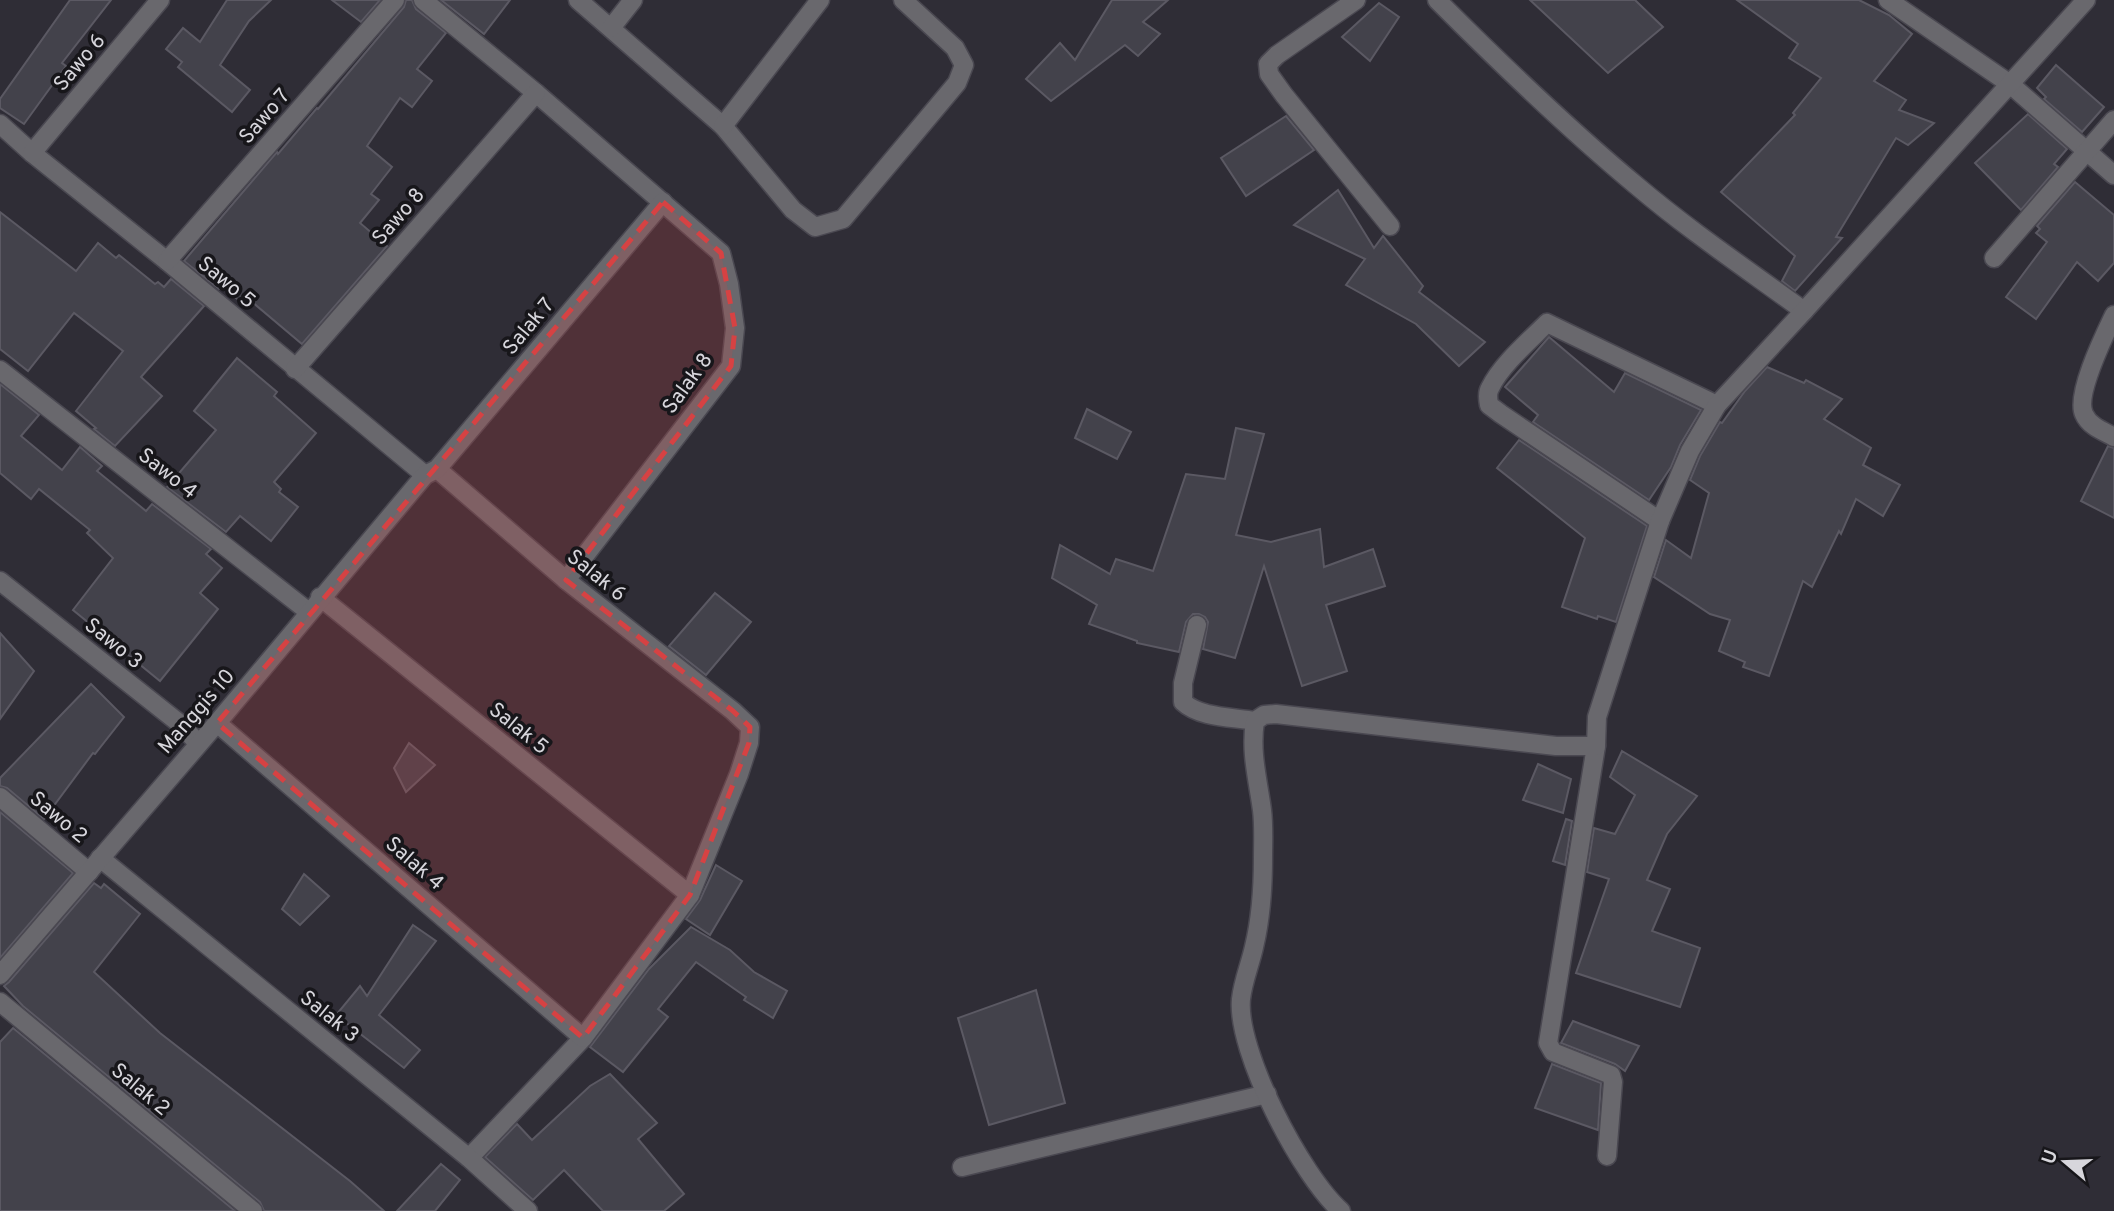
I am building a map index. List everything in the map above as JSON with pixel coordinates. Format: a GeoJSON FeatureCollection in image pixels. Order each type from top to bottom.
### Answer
{"type":"FeatureCollection","features":[{"type":"Feature","properties":{"kind":"street","name":"Sawo 6"},"geometry":{"type":"LineString","coordinates":[[32,153],[160,0]]}},
{"type":"Feature","properties":{"kind":"street","name":"Sawo 7"},"geometry":{"type":"LineString","coordinates":[[167,261],[395,0]]}},
{"type":"Feature","properties":{"kind":"street","name":"Salak 8"},"geometry":{"type":"LineString","coordinates":[[423,0],[536,93],[721,253],[729,284],[735,328],[731,366],[566,580]]}},
{"type":"Feature","properties":{"kind":"street"},"geometry":{"type":"LineString","coordinates":[[578,0],[723,126],[793,209],[815,227],[842,219],[957,83],[964,65],[955,48],[903,0]]}},
{"type":"Feature","properties":{"kind":"street"},"geometry":{"type":"LineString","coordinates":[[611,28],[633,0]]}},
{"type":"Feature","properties":{"kind":"street"},"geometry":{"type":"LineString","coordinates":[[723,126],[820,0]]}},
{"type":"Feature","properties":{"kind":"street"},"geometry":{"type":"LineString","coordinates":[[1437,0],[1585,141],[1638,187],[1804,311]]}},
{"type":"Feature","properties":{"kind":"street"},"geometry":{"type":"LineString","coordinates":[[1888,0],[2010,84],[2114,175]]}},
{"type":"Feature","properties":{"kind":"street"},"geometry":{"type":"LineString","coordinates":[[1607,1156],[1613,1082],[1611,1075],[1553,1052],[1548,1042],[1596,746],[1597,717],[1660,521],[1690,451],[1717,405],[2086,0]]}},
{"type":"Feature","properties":{"kind":"street"},"geometry":{"type":"LineString","coordinates":[[1342,3],[1277,55],[1268,64],[1269,74],[1390,226]]}},
{"type":"Feature","properties":{"kind":"street","name":"Sawo 8"},"geometry":{"type":"LineString","coordinates":[[295,369],[536,93]]}},
{"type":"Feature","properties":{"kind":"street"},"geometry":{"type":"LineString","coordinates":[[1994,258],[2114,120]]}},
{"type":"Feature","properties":{"kind":"street","name":"Sawo 5"},"geometry":{"type":"LineString","coordinates":[[0,124],[295,369],[431,472]]}},
{"type":"Feature","properties":{"kind":"street","name":"Salak 7"},"geometry":{"type":"LineString","coordinates":[[431,472],[663,202]]}},
{"type":"Feature","properties":{"kind":"street"},"geometry":{"type":"LineString","coordinates":[[2114,315],[2097,350],[2081,400],[2082,411],[2087,420],[2114,437]]}},
{"type":"Feature","properties":{"kind":"street"},"geometry":{"type":"LineString","coordinates":[[1660,521],[1489,405],[1490,388],[1514,356],[1547,323],[1717,405]]}},
{"type":"Feature","properties":{"kind":"street","name":"Sawo 4"},"geometry":{"type":"LineString","coordinates":[[0,370],[309,612]]}},
{"type":"Feature","properties":{"kind":"street","name":"Salak 6"},"geometry":{"type":"LineString","coordinates":[[431,472],[750,727],[750,743],[739,775],[690,895]]}},
{"type":"Feature","properties":{"kind":"street","name":"Manggis 10"},"geometry":{"type":"LineString","coordinates":[[0,975],[217,723],[320,597],[431,472]]}},
{"type":"Feature","properties":{"kind":"street","name":"Sawo 3"},"geometry":{"type":"LineString","coordinates":[[0,581],[179,723],[198,743]]}},
{"type":"Feature","properties":{"kind":"street","name":"Salak 5"},"geometry":{"type":"LineString","coordinates":[[320,597],[690,895]]}},
{"type":"Feature","properties":{"kind":"street"},"geometry":{"type":"LineString","coordinates":[[1197,625],[1183,683],[1183,702],[1189,708],[1205,713],[1255,721],[1264,715],[1276,714],[1556,746],[1596,746]]}},
{"type":"Feature","properties":{"kind":"street"},"geometry":{"type":"LineString","coordinates":[[1255,721],[1252,737],[1262,812],[1263,896],[1241,1002],[1250,1050],[1284,1131],[1303,1165],[1341,1211]]}},
{"type":"Feature","properties":{"kind":"street","name":"Salak 4"},"geometry":{"type":"LineString","coordinates":[[217,723],[583,1038]]}},
{"type":"Feature","properties":{"kind":"street","name":"Sawo 2"},"geometry":{"type":"LineString","coordinates":[[0,797],[95,865]]}},
{"type":"Feature","properties":{"kind":"street","name":"Salak 3"},"geometry":{"type":"LineString","coordinates":[[95,865],[469,1158],[528,1211]]}},
{"type":"Feature","properties":{"kind":"street"},"geometry":{"type":"LineString","coordinates":[[469,1158],[583,1038],[690,895]]}},
{"type":"Feature","properties":{"kind":"street","name":"Salak 2"},"geometry":{"type":"LineString","coordinates":[[0,1002],[253,1211]]}},
{"type":"Feature","properties":{"kind":"street"},"geometry":{"type":"LineString","coordinates":[[962,1167],[1267,1094]]}},
{"type":"Feature","properties":{"kind":"highlighted area"},"geometry":{"type":"Polygon","coordinates":[[[663,202],[721,253],[735,328],[731,366],[566,580],[733,711],[750,727],[749,743],[690,895],[583,1038],[217,723],[663,202]]]}},
{"type":"Feature","properties":{"kind":"building"},"geometry":{"type":"Polygon","coordinates":[[[70,0],[111,0],[62,63],[66,66],[24,124],[0,108],[0,99],[70,0]]]}},
{"type":"Feature","properties":{"kind":"building"},"geometry":{"type":"Polygon","coordinates":[[[227,0],[271,0],[249,21],[220,65],[250,90],[232,112],[178,67],[182,62],[166,49],[183,28],[200,42],[227,0]]]}},
{"type":"Feature","properties":{"kind":"building"},"geometry":{"type":"Polygon","coordinates":[[[332,0],[380,0],[361,22],[332,0]]]}},
{"type":"Feature","properties":{"kind":"building"},"geometry":{"type":"Polygon","coordinates":[[[406,0],[412,0],[416,9],[446,33],[417,69],[432,81],[412,107],[400,98],[367,146],[392,167],[371,194],[379,200],[360,223],[387,246],[302,344],[245,296],[240,301],[221,287],[219,289],[184,261],[277,152],[278,154],[318,109],[404,7],[406,0]]]}},
{"type":"Feature","properties":{"kind":"building"},"geometry":{"type":"Polygon","coordinates":[[[441,0],[510,0],[484,34],[441,0]]]}},
{"type":"Feature","properties":{"kind":"building"},"geometry":{"type":"Polygon","coordinates":[[[1112,0],[1168,0],[1143,22],[1160,34],[1138,56],[1125,45],[1051,101],[1026,79],[1060,43],[1075,60],[1112,0]]]}},
{"type":"Feature","properties":{"kind":"building"},"geometry":{"type":"Polygon","coordinates":[[[1530,0],[1635,0],[1663,27],[1608,73],[1530,0]]]}},
{"type":"Feature","properties":{"kind":"building"},"geometry":{"type":"Polygon","coordinates":[[[1737,0],[1859,0],[1889,15],[1912,34],[1874,81],[1906,100],[1899,110],[1934,123],[1908,145],[1896,138],[1836,237],[1842,238],[1795,291],[1782,281],[1795,256],[1721,192],[1795,115],[1793,113],[1821,78],[1789,58],[1798,44],[1737,0]]]}},
{"type":"Feature","properties":{"kind":"building"},"geometry":{"type":"Polygon","coordinates":[[[1379,3],[1399,17],[1370,61],[1342,37],[1379,3]]]}},
{"type":"Feature","properties":{"kind":"building"},"geometry":{"type":"Polygon","coordinates":[[[2056,65],[2104,107],[2082,132],[2044,99],[2046,97],[2037,88],[2056,65]]]}},
{"type":"Feature","properties":{"kind":"building"},"geometry":{"type":"Polygon","coordinates":[[[2028,114],[2067,149],[2054,164],[2058,167],[2021,210],[1975,163],[2028,114]]]}},
{"type":"Feature","properties":{"kind":"building"},"geometry":{"type":"Polygon","coordinates":[[[1286,116],[1314,150],[1246,196],[1221,158],[1286,116]]]}},
{"type":"Feature","properties":{"kind":"building"},"geometry":{"type":"Polygon","coordinates":[[[2075,182],[2114,215],[2114,263],[2098,281],[2077,262],[2036,319],[2006,297],[2047,242],[2036,233],[2040,229],[2037,226],[2075,182]]]}},
{"type":"Feature","properties":{"kind":"building"},"geometry":{"type":"Polygon","coordinates":[[[1338,190],[1374,248],[1383,236],[1423,286],[1419,292],[1485,342],[1459,366],[1416,324],[1346,285],[1365,259],[1294,225],[1338,190]]]}},
{"type":"Feature","properties":{"kind":"building"},"geometry":{"type":"Polygon","coordinates":[[[0,212],[76,271],[98,243],[116,258],[119,255],[155,284],[158,282],[164,287],[171,279],[204,306],[141,377],[162,396],[115,446],[76,411],[123,351],[74,313],[28,371],[0,349],[0,212]]]}},
{"type":"Feature","properties":{"kind":"building"},"geometry":{"type":"Polygon","coordinates":[[[1549,337],[1614,392],[1625,373],[1701,410],[1680,445],[1671,467],[1649,500],[1533,422],[1538,415],[1505,387],[1549,337]]]}},
{"type":"Feature","properties":{"kind":"building"},"geometry":{"type":"Polygon","coordinates":[[[237,358],[277,392],[274,396],[316,433],[274,482],[281,489],[279,492],[298,507],[271,541],[240,516],[226,532],[167,487],[216,430],[194,411],[237,358]]]}},
{"type":"Feature","properties":{"kind":"building"},"geometry":{"type":"Polygon","coordinates":[[[1767,367],[1804,383],[1806,380],[1842,399],[1824,419],[1871,448],[1863,465],[1900,485],[1883,516],[1856,499],[1841,534],[1839,531],[1812,587],[1803,581],[1769,676],[1743,667],[1745,662],[1719,651],[1730,620],[1710,614],[1654,577],[1666,540],[1691,558],[1709,493],[1690,480],[1700,456],[1720,422],[1722,423],[1745,391],[1767,367]]]}},
{"type":"Feature","properties":{"kind":"building"},"geometry":{"type":"Polygon","coordinates":[[[0,384],[39,415],[21,436],[62,470],[80,447],[102,466],[97,471],[146,511],[152,504],[211,549],[206,554],[222,568],[200,593],[218,609],[160,681],[73,610],[113,558],[87,533],[90,530],[39,489],[31,499],[0,473],[0,384]]]}},
{"type":"Feature","properties":{"kind":"building"},"geometry":{"type":"Polygon","coordinates":[[[1087,409],[1131,432],[1117,459],[1075,438],[1087,409]]]}},
{"type":"Feature","properties":{"kind":"building"},"geometry":{"type":"Polygon","coordinates":[[[1236,428],[1264,434],[1236,535],[1271,542],[1320,529],[1324,567],[1373,549],[1385,586],[1326,605],[1347,671],[1302,686],[1264,566],[1235,658],[1203,649],[1208,622],[1199,614],[1193,614],[1186,622],[1179,652],[1137,643],[1089,624],[1097,605],[1052,578],[1060,545],[1110,574],[1116,559],[1153,571],[1186,474],[1225,479],[1236,428]]]}},
{"type":"Feature","properties":{"kind":"building"},"geometry":{"type":"Polygon","coordinates":[[[1519,440],[1647,526],[1616,622],[1598,616],[1597,619],[1562,607],[1585,538],[1497,468],[1519,440]]]}},
{"type":"Feature","properties":{"kind":"building"},"geometry":{"type":"Polygon","coordinates":[[[2108,446],[2114,448],[2114,518],[2081,501],[2108,446]]]}},
{"type":"Feature","properties":{"kind":"building"},"geometry":{"type":"Polygon","coordinates":[[[715,593],[751,622],[706,675],[669,646],[715,593]]]}},
{"type":"Feature","properties":{"kind":"building"},"geometry":{"type":"Polygon","coordinates":[[[0,633],[34,671],[0,719],[0,633]]]}},
{"type":"Feature","properties":{"kind":"building"},"geometry":{"type":"Polygon","coordinates":[[[91,684],[124,717],[95,754],[93,753],[44,819],[7,788],[0,786],[0,778],[91,684]]]}},
{"type":"Feature","properties":{"kind":"building"},"geometry":{"type":"Polygon","coordinates":[[[409,743],[435,765],[406,792],[394,768],[409,743]]]}},
{"type":"Feature","properties":{"kind":"building"},"geometry":{"type":"Polygon","coordinates":[[[1622,751],[1697,796],[1667,834],[1647,880],[1670,889],[1652,931],[1700,948],[1680,1007],[1576,973],[1609,879],[1587,872],[1594,828],[1615,834],[1635,795],[1610,777],[1622,751]]]}},
{"type":"Feature","properties":{"kind":"building"},"geometry":{"type":"Polygon","coordinates":[[[1538,764],[1571,779],[1563,813],[1523,800],[1538,764]]]}},
{"type":"Feature","properties":{"kind":"building"},"geometry":{"type":"Polygon","coordinates":[[[0,812],[73,873],[0,958],[0,812]]]}},
{"type":"Feature","properties":{"kind":"building"},"geometry":{"type":"Polygon","coordinates":[[[1566,819],[1572,821],[1565,865],[1553,861],[1566,819]]]}},
{"type":"Feature","properties":{"kind":"building"},"geometry":{"type":"Polygon","coordinates":[[[716,865],[742,881],[710,935],[686,919],[700,900],[716,865]]]}},
{"type":"Feature","properties":{"kind":"building"},"geometry":{"type":"Polygon","coordinates":[[[304,874],[329,896],[300,925],[282,909],[304,874]]]}},
{"type":"Feature","properties":{"kind":"building"},"geometry":{"type":"Polygon","coordinates":[[[94,883],[101,888],[104,884],[140,914],[94,972],[160,1033],[350,1181],[384,1211],[264,1211],[260,1202],[23,1006],[4,986],[94,883]]]}},
{"type":"Feature","properties":{"kind":"building"},"geometry":{"type":"Polygon","coordinates":[[[413,925],[436,941],[379,1015],[420,1050],[404,1068],[336,1015],[360,986],[367,996],[413,925]]]}},
{"type":"Feature","properties":{"kind":"building"},"geometry":{"type":"Polygon","coordinates":[[[691,927],[730,950],[754,972],[787,991],[773,1018],[744,1000],[746,997],[696,962],[658,1009],[668,1017],[623,1072],[590,1047],[649,969],[691,927]]]}},
{"type":"Feature","properties":{"kind":"building"},"geometry":{"type":"Polygon","coordinates":[[[1036,990],[1065,1103],[989,1125],[958,1018],[1036,990]]]}},
{"type":"Feature","properties":{"kind":"building"},"geometry":{"type":"Polygon","coordinates":[[[1573,1021],[1639,1046],[1625,1071],[1615,1064],[1561,1043],[1573,1021]]]}},
{"type":"Feature","properties":{"kind":"building"},"geometry":{"type":"Polygon","coordinates":[[[13,1028],[235,1211],[0,1211],[0,1042],[13,1028]]]}},
{"type":"Feature","properties":{"kind":"building"},"geometry":{"type":"Polygon","coordinates":[[[1552,1064],[1601,1083],[1598,1130],[1535,1108],[1552,1064]]]}},
{"type":"Feature","properties":{"kind":"building"},"geometry":{"type":"Polygon","coordinates":[[[610,1074],[657,1123],[638,1139],[684,1194],[664,1211],[603,1211],[564,1170],[533,1200],[485,1157],[517,1124],[532,1140],[590,1086],[610,1074]]]}},
{"type":"Feature","properties":{"kind":"building"},"geometry":{"type":"Polygon","coordinates":[[[441,1164],[460,1180],[435,1211],[397,1211],[441,1164]]]}}]}
